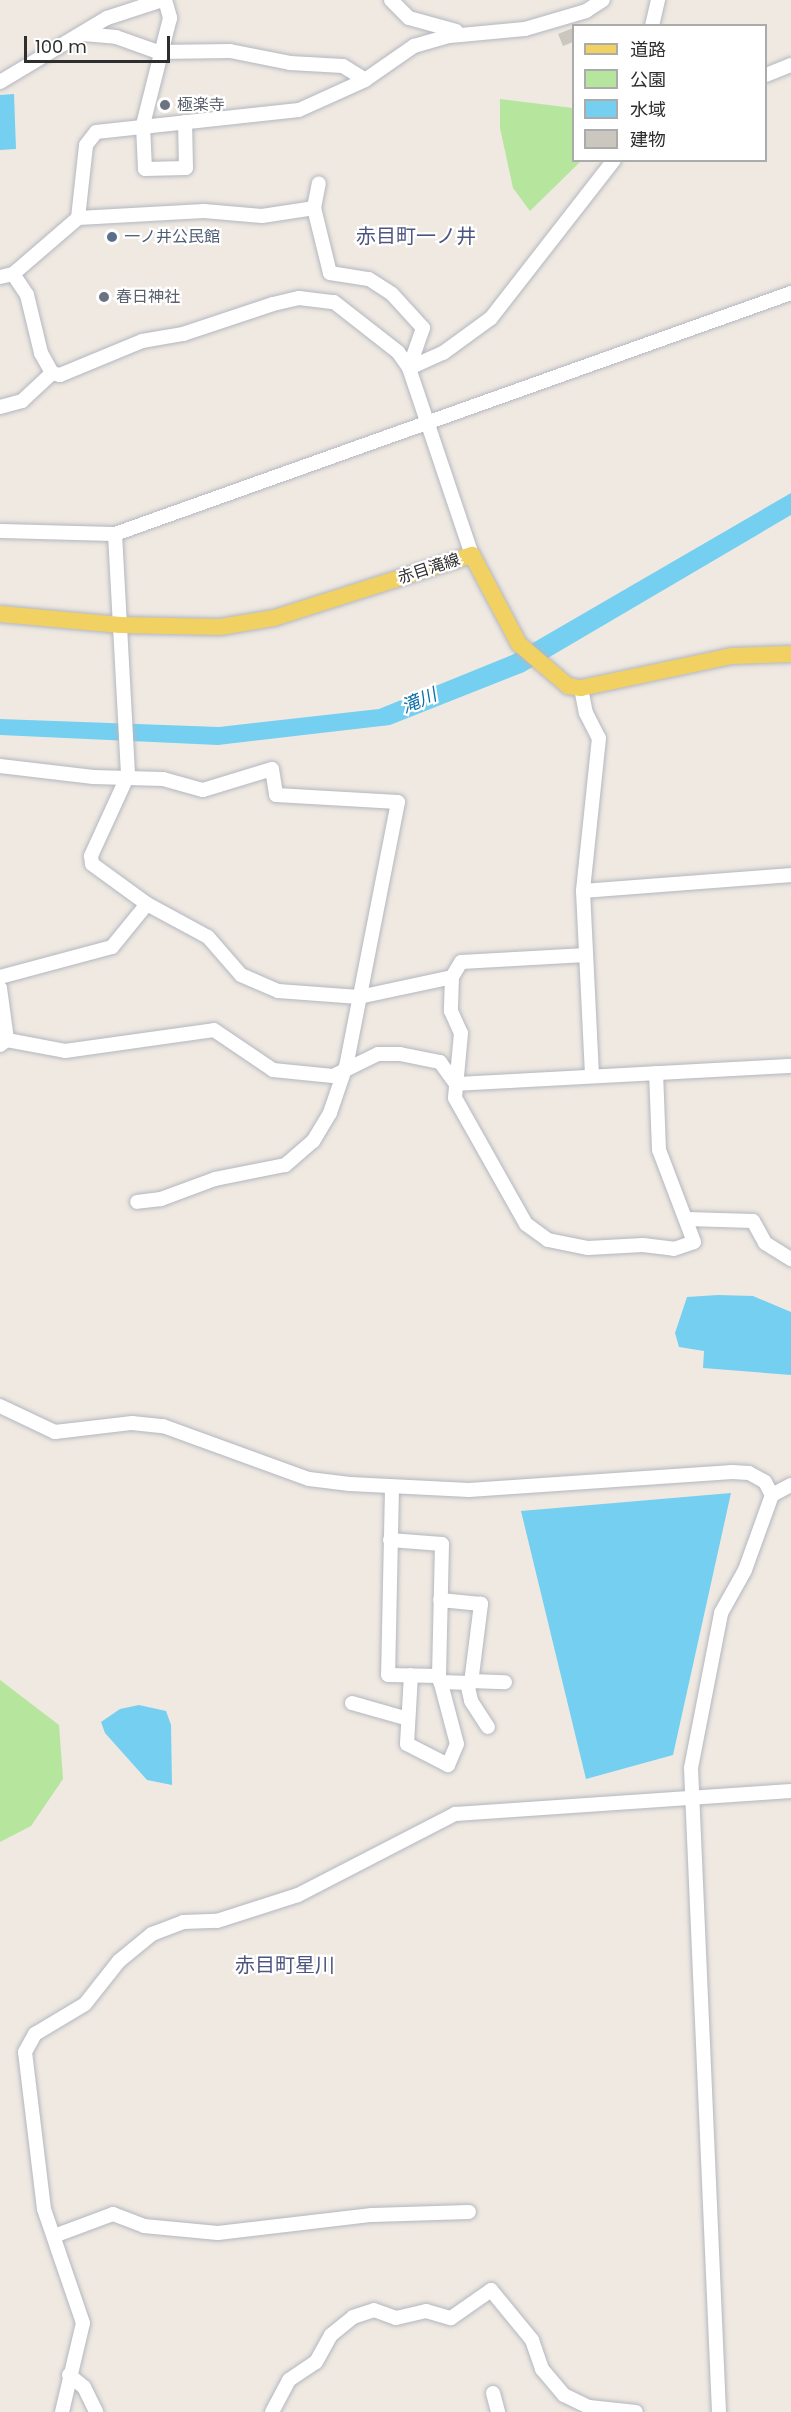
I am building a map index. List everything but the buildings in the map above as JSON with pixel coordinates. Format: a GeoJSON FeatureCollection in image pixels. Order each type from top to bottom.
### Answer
{"type":"FeatureCollection","features":[{"type":"Feature","properties":{"kind":"main road","name":"赤目滝線"},"geometry":{"type":"LineString","coordinates":[[0,614],[120,625],[220,627],[274,618],[472,555],[519,644],[553,676],[581,688]]}},
{"type":"Feature","properties":{"kind":"main road"},"geometry":{"type":"LineString","coordinates":[[581,688],[732,656],[791,654]]}},
{"type":"Feature","properties":{"kind":"street"},"geometry":{"type":"LineString","coordinates":[[0,82],[107,18],[164,0],[170,18],[143,125],[145,169],[186,168],[185,122]]}},
{"type":"Feature","properties":{"kind":"street"},"geometry":{"type":"LineString","coordinates":[[391,0],[420,22],[488,35]]}},
{"type":"Feature","properties":{"kind":"street"},"geometry":{"type":"LineString","coordinates":[[78,218],[91,136],[143,125],[299,110],[365,80],[414,46],[450,36],[488,35],[586,11],[603,0]]}},
{"type":"Feature","properties":{"kind":"street"},"geometry":{"type":"LineString","coordinates":[[652,24],[658,0]]}},
{"type":"Feature","properties":{"kind":"street"},"geometry":{"type":"LineString","coordinates":[[82,34],[116,37],[161,52],[230,51],[290,63],[343,66],[365,80]]}},
{"type":"Feature","properties":{"kind":"street"},"geometry":{"type":"LineString","coordinates":[[767,74],[791,65]]}},
{"type":"Feature","properties":{"kind":"street"},"geometry":{"type":"LineString","coordinates":[[409,368],[443,353],[491,318],[612,162]]}},
{"type":"Feature","properties":{"kind":"street"},"geometry":{"type":"LineString","coordinates":[[319,183],[314,208],[330,273],[369,279],[392,294],[423,328],[409,368]]}},
{"type":"Feature","properties":{"kind":"street"},"geometry":{"type":"LineString","coordinates":[[52,373],[41,353],[27,295],[6,275],[78,218],[204,211],[262,216],[314,208]]}},
{"type":"Feature","properties":{"kind":"street"},"geometry":{"type":"LineString","coordinates":[[0,531],[115,534],[430,424],[791,293]]}},
{"type":"Feature","properties":{"kind":"street"},"geometry":{"type":"LineString","coordinates":[[0,407],[22,401],[52,373],[78,369],[142,341],[183,334],[299,298],[334,302],[352,313],[398,352],[409,368],[430,424],[472,555]]}},
{"type":"Feature","properties":{"kind":"street"},"geometry":{"type":"LineString","coordinates":[[115,534],[127,768],[91,856],[92,864],[147,904],[208,937],[242,975],[278,991],[359,998],[452,977]]}},
{"type":"Feature","properties":{"kind":"street"},"geometry":{"type":"LineString","coordinates":[[581,688],[586,713],[599,738],[583,891],[592,1076]]}},
{"type":"Feature","properties":{"kind":"street"},"geometry":{"type":"LineString","coordinates":[[0,766],[93,777],[127,768],[203,790],[272,769],[276,795],[398,802],[346,1066],[330,1113],[313,1141],[285,1165],[214,1179],[161,1199],[137,1202]]}},
{"type":"Feature","properties":{"kind":"street"},"geometry":{"type":"LineString","coordinates":[[583,891],[791,875]]}},
{"type":"Feature","properties":{"kind":"street"},"geometry":{"type":"LineString","coordinates":[[0,977],[112,947],[147,904]]}},
{"type":"Feature","properties":{"kind":"street"},"geometry":{"type":"LineString","coordinates":[[585,954],[461,962],[452,977],[451,1011],[461,1033],[455,1098],[526,1224],[549,1240],[588,1248],[686,1248],[694,1242],[659,1150],[656,1073]]}},
{"type":"Feature","properties":{"kind":"street"},"geometry":{"type":"LineString","coordinates":[[0,988],[4,1043],[65,1051],[214,1030],[273,1070],[333,1076],[346,1066],[378,1054],[400,1054],[440,1062],[456,1084]]}},
{"type":"Feature","properties":{"kind":"street"},"geometry":{"type":"LineString","coordinates":[[456,1084],[791,1066]]}},
{"type":"Feature","properties":{"kind":"street"},"geometry":{"type":"LineString","coordinates":[[687,1220],[753,1221],[765,1243],[791,1259]]}},
{"type":"Feature","properties":{"kind":"street"},"geometry":{"type":"LineString","coordinates":[[0,1406],[55,1432],[132,1423],[163,1426],[309,1479],[392,1488],[469,1490],[732,1472],[765,1482],[772,1495]]}},
{"type":"Feature","properties":{"kind":"street"},"geometry":{"type":"LineString","coordinates":[[719,2412],[691,1768],[721,1613],[745,1570],[772,1495],[791,1485]]}},
{"type":"Feature","properties":{"kind":"street"},"geometry":{"type":"LineString","coordinates":[[392,1488],[388,1675],[469,1682],[505,1682]]}},
{"type":"Feature","properties":{"kind":"street"},"geometry":{"type":"LineString","coordinates":[[390,1540],[442,1544],[439,1679],[456,1744],[448,1765],[407,1744],[411,1676]]}},
{"type":"Feature","properties":{"kind":"street"},"geometry":{"type":"LineString","coordinates":[[440,1600],[481,1604],[469,1682],[471,1701],[488,1727]]}},
{"type":"Feature","properties":{"kind":"street"},"geometry":{"type":"LineString","coordinates":[[352,1703],[408,1719]]}},
{"type":"Feature","properties":{"kind":"street"},"geometry":{"type":"LineString","coordinates":[[62,2412],[69,2374],[83,2323],[42,2197],[25,2059],[28,2043],[85,2004],[119,1961],[152,1934],[183,1922],[217,1921],[298,1895],[455,1814],[791,1791]]}},
{"type":"Feature","properties":{"kind":"street"},"geometry":{"type":"LineString","coordinates":[[54,2236],[113,2214],[144,2226],[218,2233],[372,2215],[469,2212]]}},
{"type":"Feature","properties":{"kind":"street"},"geometry":{"type":"LineString","coordinates":[[272,2412],[290,2380],[316,2361],[331,2335],[353,2317],[374,2310],[396,2318],[426,2312],[451,2318],[491,2290],[532,2340],[542,2369],[564,2396],[589,2407],[636,2412]]}},
{"type":"Feature","properties":{"kind":"street"},"geometry":{"type":"LineString","coordinates":[[69,2374],[84,2387],[96,2412]]}},
{"type":"Feature","properties":{"kind":"street"},"geometry":{"type":"LineString","coordinates":[[493,2393],[498,2412]]}},
{"type":"Feature","properties":{"kind":"green space"},"geometry":{"type":"Polygon","coordinates":[[[500,99],[572,108],[572,162],[580,162],[530,211],[513,188],[500,128],[500,99]]]}},
{"type":"Feature","properties":{"kind":"green space"},"geometry":{"type":"Polygon","coordinates":[[[0,1680],[59,1725],[63,1779],[31,1826],[0,1842],[0,1680]]]}},
{"type":"Feature","properties":{"kind":"water"},"geometry":{"type":"Polygon","coordinates":[[[14,94],[16,149],[0,150],[0,95],[14,94]]]}},
{"type":"Feature","properties":{"kind":"water","name":"滝川"},"geometry":{"type":"Polygon","coordinates":[[[791,493],[791,515],[524,672],[390,725],[218,745],[0,735],[0,719],[219,727],[379,709],[512,655],[791,493]]]}},
{"type":"Feature","properties":{"kind":"water"},"geometry":{"type":"Polygon","coordinates":[[[753,1296],[791,1312],[791,1375],[703,1368],[704,1351],[679,1347],[675,1333],[687,1297],[753,1296]]]}},
{"type":"Feature","properties":{"kind":"water"},"geometry":{"type":"Polygon","coordinates":[[[731,1493],[673,1755],[586,1779],[521,1511],[731,1493]]]}},
{"type":"Feature","properties":{"kind":"water"},"geometry":{"type":"Polygon","coordinates":[[[139,1705],[166,1711],[171,1725],[172,1785],[147,1780],[105,1733],[101,1722],[120,1709],[139,1705]]]}},
{"type":"Feature","properties":{"kind":"place","name":"極楽寺"},"geometry":{"type":"Point","coordinates":[165,105]}},
{"type":"Feature","properties":{"kind":"place","name":"一ノ井公民館"},"geometry":{"type":"Point","coordinates":[112,237]}},
{"type":"Feature","properties":{"kind":"place","name":"春日神社"},"geometry":{"type":"Point","coordinates":[104,297]}},
{"type":"Feature","properties":{"kind":"district","name":"赤目町一ノ井"},"geometry":{"type":"Point","coordinates":[416,236]}},
{"type":"Feature","properties":{"kind":"district","name":"赤目町星川"},"geometry":{"type":"Point","coordinates":[285,1965]}}]}
